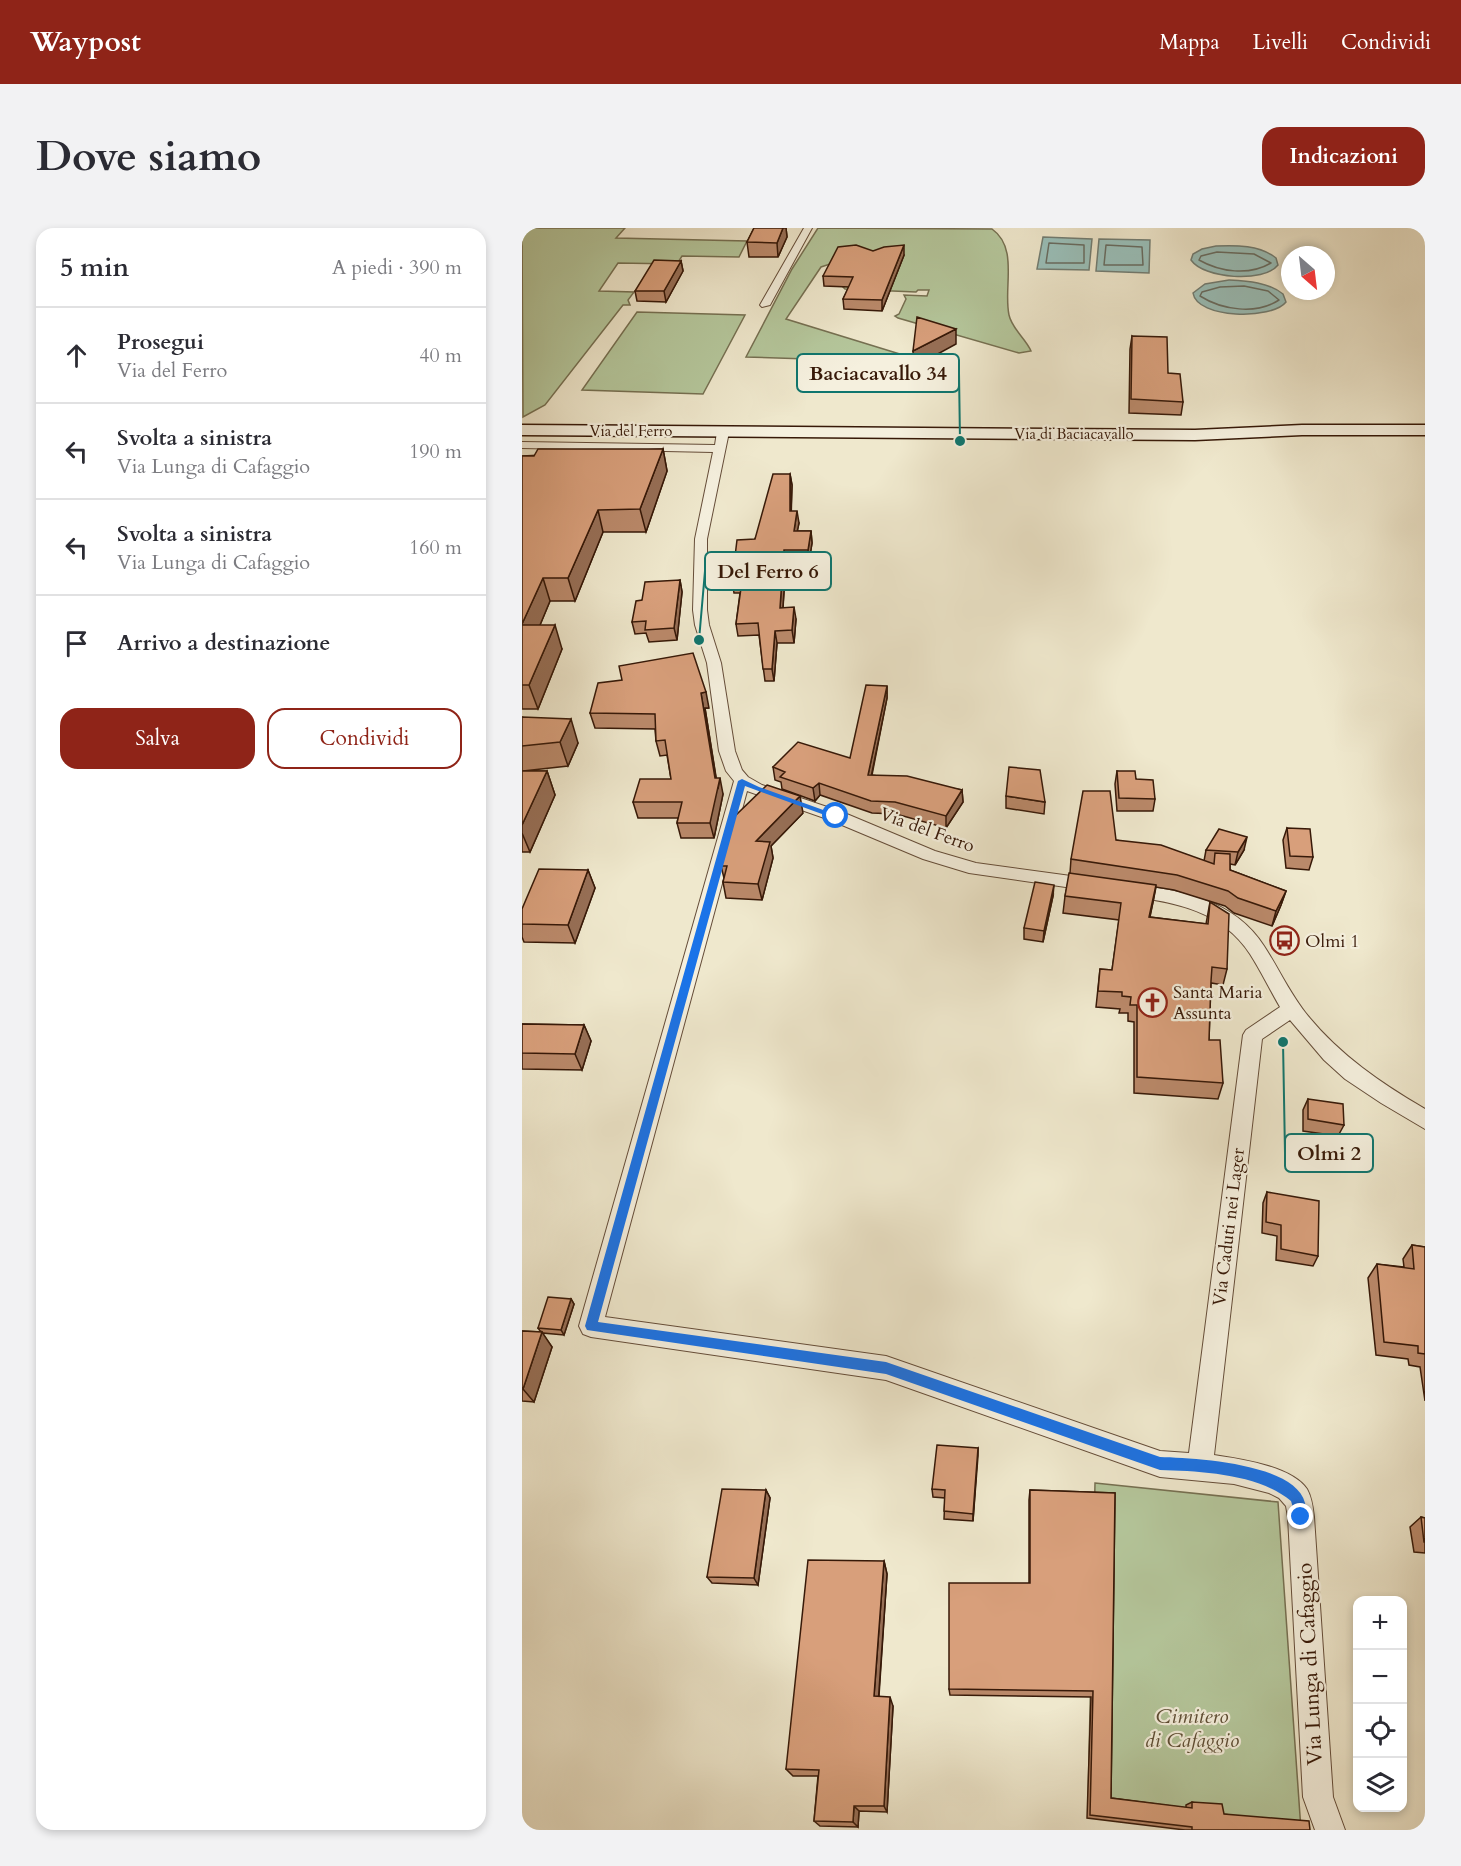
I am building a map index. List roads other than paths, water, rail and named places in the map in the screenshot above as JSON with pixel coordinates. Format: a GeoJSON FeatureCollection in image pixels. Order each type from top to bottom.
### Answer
{"type":"FeatureCollection","features":[{"type":"Feature","properties":{"kind":"main road","name":"Via di Baciacavallo"},"geometry":{"type":"LineString","coordinates":[[729,427],[1190,427],[1425,420]]}},
{"type":"Feature","properties":{"kind":"main road","name":"Via del Ferro"},"geometry":{"type":"LineString","coordinates":[[522,423],[729,427]]}},
{"type":"Feature","properties":{"kind":"main road","name":"Via di Baciacavallo"},"geometry":{"type":"LineString","coordinates":[[729,427],[1195,435],[1302,430],[1425,430]]}},
{"type":"Feature","properties":{"kind":"main road","name":"Via del Ferro"},"geometry":{"type":"LineString","coordinates":[[522,430],[729,427]]}},
{"type":"Feature","properties":{"kind":"street"},"geometry":{"type":"LineString","coordinates":[[765,305],[808,228]]}},
{"type":"Feature","properties":{"kind":"street"},"geometry":{"type":"LineString","coordinates":[[729,427],[719,450],[701,538],[700,610],[702,625],[714,663],[728,751],[734,771],[742,781]]}},
{"type":"Feature","properties":{"kind":"street","name":"Via del Ferro"},"geometry":{"type":"LineString","coordinates":[[522,445],[719,450]]}},
{"type":"Feature","properties":{"kind":"street","name":"Via del Ferro"},"geometry":{"type":"LineString","coordinates":[[742,781],[756,789],[836,816],[929,855],[975,869],[1140,891],[1174,898],[1218,913],[1231,921],[1254,948],[1292,1009],[1332,1055],[1359,1078],[1425,1120]]}},
{"type":"Feature","properties":{"kind":"street","name":"Via Lunga di Cafaggio"},"geometry":{"type":"LineString","coordinates":[[742,781],[591,1326],[886,1368],[1160,1464],[1200,1465],[1269,1479],[1284,1487],[1297,1497],[1301,1517],[1318,1797],[1330,1830]]}},
{"type":"Feature","properties":{"kind":"street","name":"Via Caduti nei Lager"},"geometry":{"type":"LineString","coordinates":[[1200,1465],[1253,1035],[1292,1009]]}},
{"type":"Feature","properties":{"kind":"water"},"geometry":{"type":"Polygon","coordinates":[[[1043,237],[1092,239],[1089,270],[1037,269],[1043,237]]]}},
{"type":"Feature","properties":{"kind":"water"},"geometry":{"type":"Polygon","coordinates":[[[1099,239],[1150,240],[1149,273],[1096,271],[1099,239]]]}},
{"type":"Feature","properties":{"kind":"water"},"geometry":{"type":"Polygon","coordinates":[[[1216,246],[1240,246],[1263,250],[1276,258],[1278,265],[1271,271],[1260,274],[1234,276],[1208,271],[1191,260],[1193,254],[1216,246]]]}},
{"type":"Feature","properties":{"kind":"water"},"geometry":{"type":"Polygon","coordinates":[[[1229,280],[1264,285],[1281,293],[1281,300],[1286,302],[1266,312],[1236,314],[1220,312],[1198,302],[1193,293],[1205,284],[1229,280]]]}},
{"type":"Feature","properties":{"kind":"place","name":"Baciacavallo 34"},"geometry":{"type":"Point","coordinates":[960,441]}},
{"type":"Feature","properties":{"kind":"place","name":"Del Ferro 6"},"geometry":{"type":"Point","coordinates":[699,640]}},
{"type":"Feature","properties":{"kind":"place","name":"Olmi 1"},"geometry":{"type":"Point","coordinates":[1284,941]}},
{"type":"Feature","properties":{"kind":"place","name":"Santa Maria Assunta"},"geometry":{"type":"Point","coordinates":[1152,1002]}},
{"type":"Feature","properties":{"kind":"place","name":"Olmi 2"},"geometry":{"type":"Point","coordinates":[1283,1042]}},
{"type":"Feature","properties":{"kind":"park label","name":"Cimitero di Cafaggio"},"geometry":{"type":"Point","coordinates":[1192,1728]}}]}
